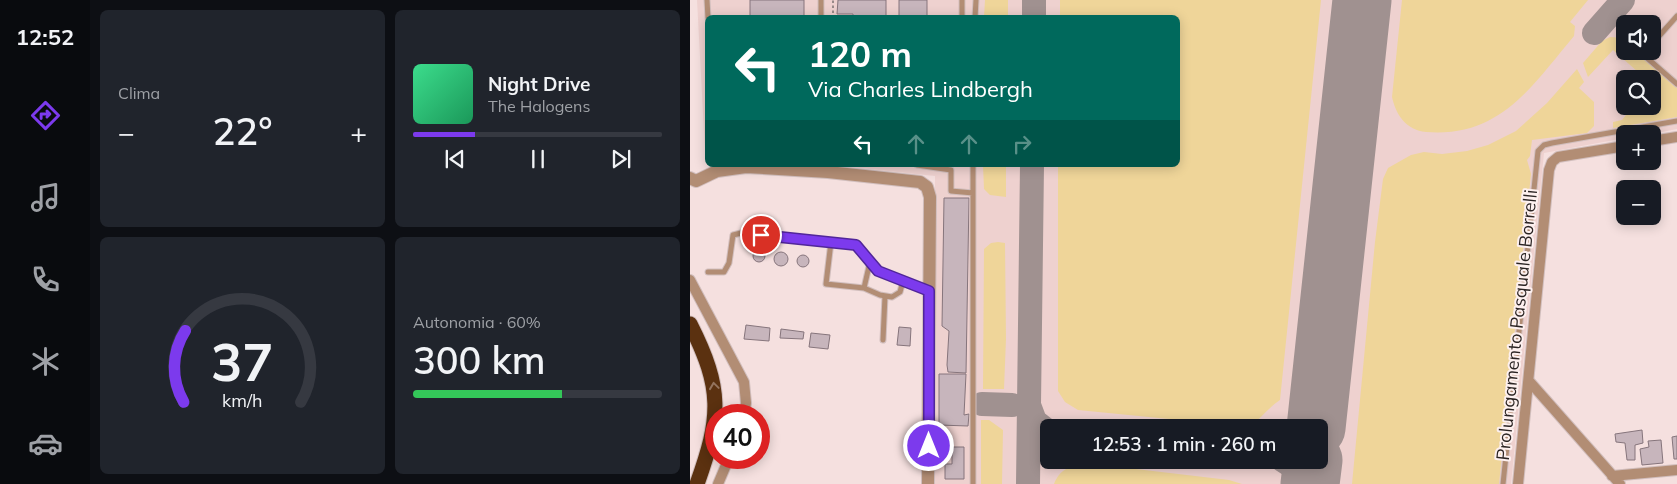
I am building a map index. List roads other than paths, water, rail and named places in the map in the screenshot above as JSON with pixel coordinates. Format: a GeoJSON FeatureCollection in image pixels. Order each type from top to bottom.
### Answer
{"type":"FeatureCollection","features":[{"type":"Feature","properties":{"kind":"highway"},"geometry":{"type":"LineString","coordinates":[[690,324],[710,367],[715,394],[714,428],[697,484]]}},
{"type":"Feature","properties":{"kind":"street"},"geometry":{"type":"LineString","coordinates":[[1661,140],[1677,137]]}},
{"type":"Feature","properties":{"kind":"street","name":"Prolungamento Pasquale Borrelli"},"geometry":{"type":"LineString","coordinates":[[1518,484],[1549,170],[1552,162],[1558,157],[1616,147]]}},
{"type":"Feature","properties":{"kind":"street"},"geometry":{"type":"LineString","coordinates":[[690,179],[696,181],[717,171],[733,168],[816,168],[920,182],[927,187],[930,197],[928,484]]}},
{"type":"Feature","properties":{"kind":"street"},"geometry":{"type":"LineString","coordinates":[[690,280],[744,382],[746,404]]}},
{"type":"Feature","properties":{"kind":"street"},"geometry":{"type":"LineString","coordinates":[[1529,381],[1620,484]]}},
{"type":"Feature","properties":{"kind":"street"},"geometry":{"type":"LineString","coordinates":[[718,484],[724,469]]}},
{"type":"Feature","properties":{"kind":"street"},"geometry":{"type":"LineString","coordinates":[[1612,476],[1677,470]]}},
{"type":"Feature","properties":{"kind":"lane"},"geometry":{"type":"LineString","coordinates":[[707,0],[708,15]]}},
{"type":"Feature","properties":{"kind":"lane"},"geometry":{"type":"LineString","coordinates":[[820,15],[821,0]]}},
{"type":"Feature","properties":{"kind":"lane"},"geometry":{"type":"LineString","coordinates":[[962,0],[962,15]]}},
{"type":"Feature","properties":{"kind":"lane"},"geometry":{"type":"LineString","coordinates":[[975,15],[976,0]]}},
{"type":"Feature","properties":{"kind":"lane"},"geometry":{"type":"LineString","coordinates":[[821,8],[824,15]]}},
{"type":"Feature","properties":{"kind":"lane"},"geometry":{"type":"LineString","coordinates":[[1661,34],[1677,16]]}},
{"type":"Feature","properties":{"kind":"lane"},"geometry":{"type":"LineString","coordinates":[[1649,60],[1677,84]]}},
{"type":"Feature","properties":{"kind":"lane"},"geometry":{"type":"LineString","coordinates":[[1503,484],[1538,151],[1544,145],[1552,143],[1677,121]]}},
{"type":"Feature","properties":{"kind":"lane"},"geometry":{"type":"LineString","coordinates":[[931,167],[951,170],[951,191],[973,193]]}},
{"type":"Feature","properties":{"kind":"lane"},"geometry":{"type":"LineString","coordinates":[[973,167],[973,484]]}},
{"type":"Feature","properties":{"kind":"lane"},"geometry":{"type":"LineString","coordinates":[[708,272],[724,272],[729,263],[733,235],[741,233],[856,245],[878,271],[929,291]]}},
{"type":"Feature","properties":{"kind":"lane"},"geometry":{"type":"LineString","coordinates":[[831,242],[826,284],[864,288],[892,297],[900,292],[903,281]]}},
{"type":"Feature","properties":{"kind":"lane"},"geometry":{"type":"LineString","coordinates":[[864,288],[870,262]]}},
{"type":"Feature","properties":{"kind":"lane"},"geometry":{"type":"LineString","coordinates":[[882,340],[885,296]]}}]}
